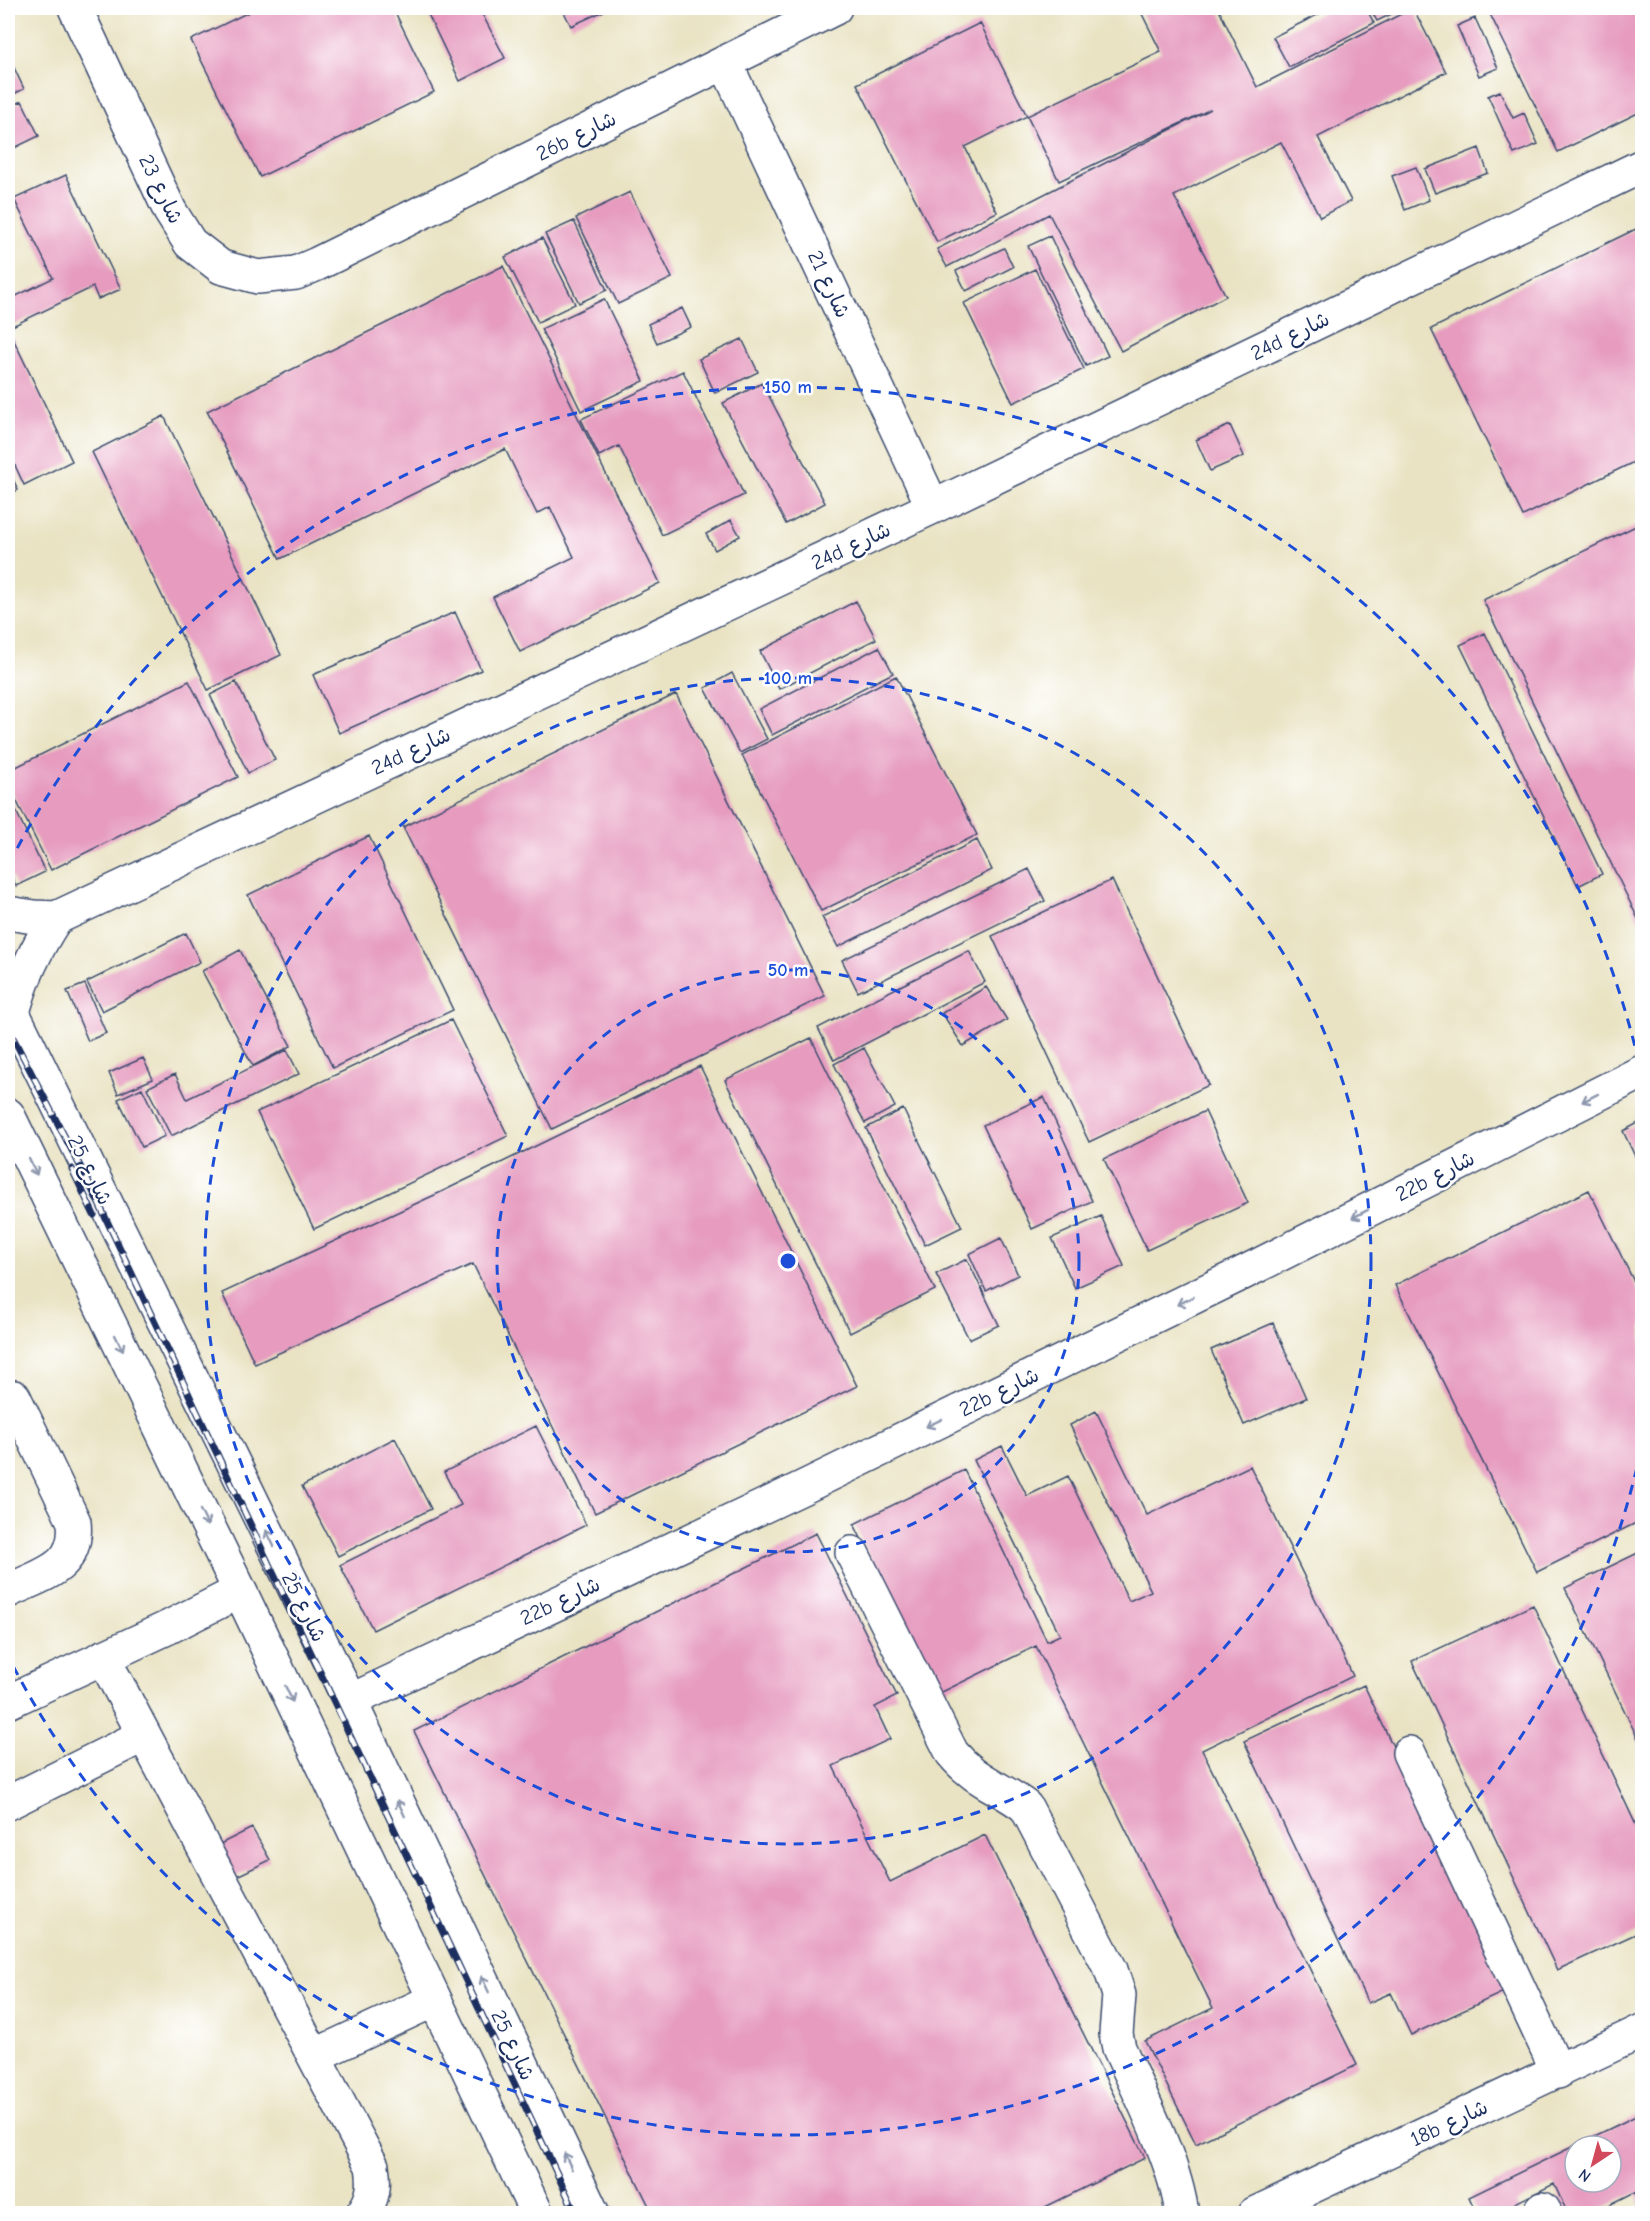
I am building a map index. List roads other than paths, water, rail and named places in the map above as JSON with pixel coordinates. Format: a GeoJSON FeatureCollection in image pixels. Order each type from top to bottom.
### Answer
{"type":"FeatureCollection","features":[{"type":"Feature","properties":{"kind":"street","name":"شارع 23"},"geometry":{"type":"LineString","coordinates":[[75,8],[170,211],[190,243],[221,267],[258,277],[296,273],[317,264]]}},
{"type":"Feature","properties":{"kind":"street","name":"26b شارع"},"geometry":{"type":"LineString","coordinates":[[317,264],[835,8]]}},
{"type":"Feature","properties":{"kind":"street","name":"شارع 21"},"geometry":{"type":"LineString","coordinates":[[725,62],[933,507]]}},
{"type":"Feature","properties":{"kind":"street","name":"24d شارع"},"geometry":{"type":"LineString","coordinates":[[8,913],[56,918],[933,507],[1642,166]]}},
{"type":"Feature","properties":{"kind":"street"},"geometry":{"type":"LineString","coordinates":[[10,1008],[29,962],[56,918]]}},
{"type":"Feature","properties":{"kind":"street","name":"شارع 25"},"geometry":{"type":"LineString","coordinates":[[10,1008],[350,1701],[593,2214]]}},
{"type":"Feature","properties":{"kind":"street","name":"22b شارع"},"geometry":{"type":"LineString","coordinates":[[350,1701],[845,1467],[1243,1273],[1642,1072]]}},
{"type":"Feature","properties":{"kind":"street"},"geometry":{"type":"LineString","coordinates":[[8,1115],[240,1591],[537,2214]]}},
{"type":"Feature","properties":{"kind":"street"},"geometry":{"type":"LineString","coordinates":[[8,1591],[61,1564],[71,1552],[76,1537],[74,1522],[14,1397]]}},
{"type":"Feature","properties":{"kind":"street"},"geometry":{"type":"LineString","coordinates":[[852,1553],[952,1753],[963,1767],[978,1779],[1006,1792],[1026,1808],[1106,1959],[1119,1995],[1116,2034],[1119,2048],[1164,2152],[1182,2214]]}},
{"type":"Feature","properties":{"kind":"street"},"geometry":{"type":"LineString","coordinates":[[8,1702],[240,1591]]}},
{"type":"Feature","properties":{"kind":"street"},"geometry":{"type":"LineString","coordinates":[[103,1657],[372,2166],[373,2193],[362,2214]]}},
{"type":"Feature","properties":{"kind":"street"},"geometry":{"type":"LineString","coordinates":[[8,1803],[144,1735]]}},
{"type":"Feature","properties":{"kind":"street"},"geometry":{"type":"LineString","coordinates":[[1409,1753],[1558,2072]]}},
{"type":"Feature","properties":{"kind":"street"},"geometry":{"type":"LineString","coordinates":[[314,2056],[434,2000]]}},
{"type":"Feature","properties":{"kind":"street","name":"18b شارع"},"geometry":{"type":"LineString","coordinates":[[1254,2214],[1642,2031]]}},
{"type":"Feature","properties":{"kind":"railway"},"geometry":{"type":"LineString","coordinates":[[8,1028],[91,1187],[576,2214]]}},
{"type":"Feature","properties":{"kind":"railway"},"geometry":{"type":"LineString","coordinates":[[72,1169],[94,1215]]}}]}
